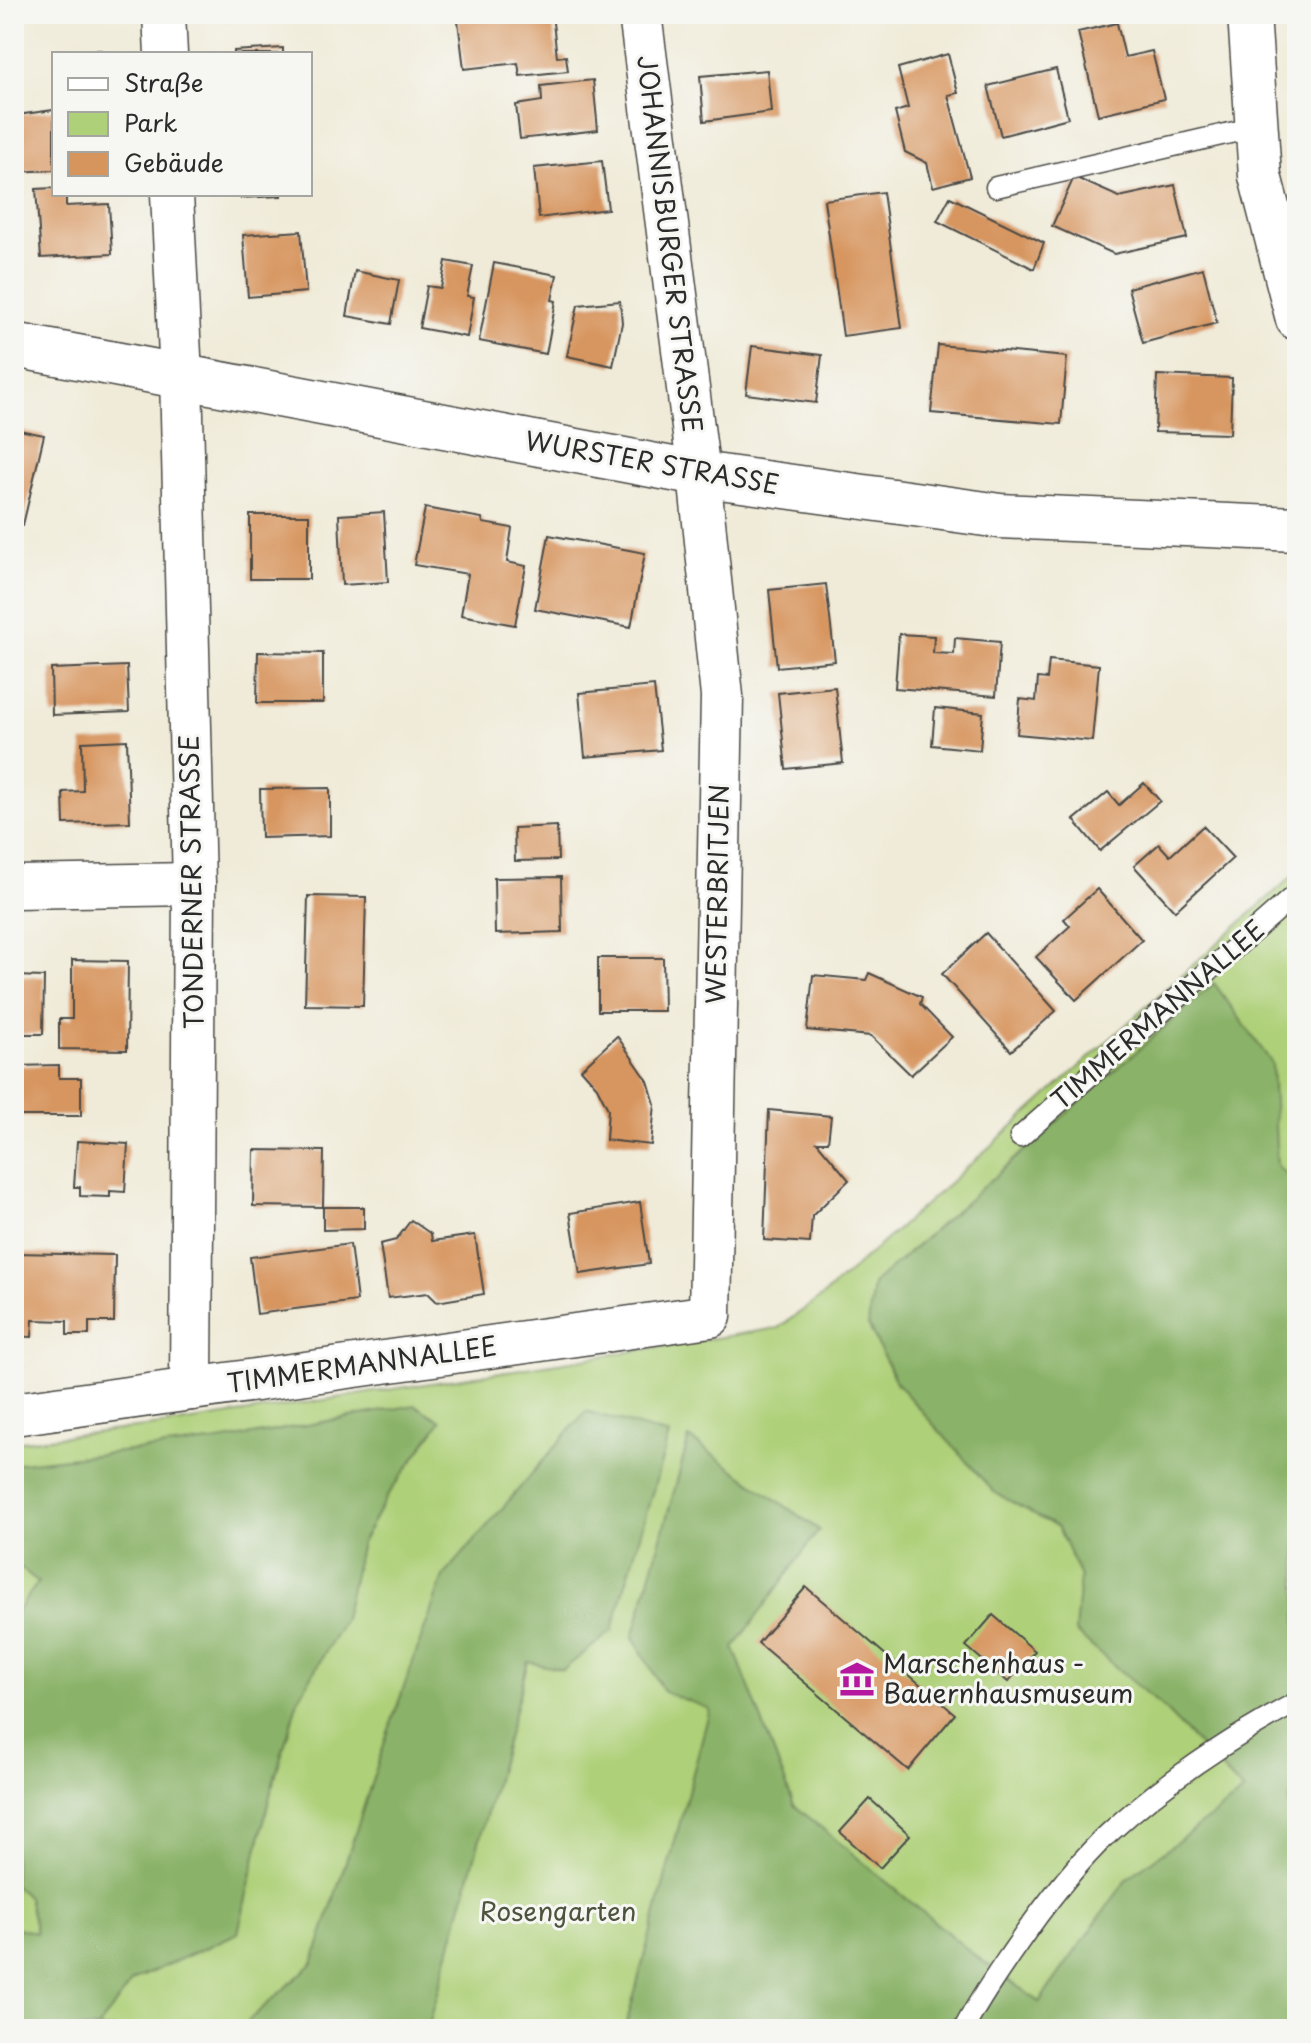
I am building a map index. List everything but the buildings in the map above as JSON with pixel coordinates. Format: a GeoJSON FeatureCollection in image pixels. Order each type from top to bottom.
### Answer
{"type":"FeatureCollection","features":[{"type":"Feature","properties":{"kind":"street"},"geometry":{"type":"LineString","coordinates":[[164,14],[166,52]]}},
{"type":"Feature","properties":{"kind":"street","name":"JOHANNISBURGER STRASSE"},"geometry":{"type":"LineString","coordinates":[[640,14],[699,474]]}},
{"type":"Feature","properties":{"kind":"street"},"geometry":{"type":"LineString","coordinates":[[1249,14],[1260,176],[1297,319]]}},
{"type":"Feature","properties":{"kind":"street","name":"TONDERNER STRASSE"},"geometry":{"type":"LineString","coordinates":[[172,196],[181,376],[194,884],[191,1389]]}},
{"type":"Feature","properties":{"kind":"street","name":"WURSTER STRASSE"},"geometry":{"type":"LineString","coordinates":[[14,345],[699,474],[1000,516],[1297,529]]}},
{"type":"Feature","properties":{"kind":"street","name":"WESTERBRITJEN"},"geometry":{"type":"LineString","coordinates":[[699,474],[722,696],[710,1316]]}},
{"type":"Feature","properties":{"kind":"street"},"geometry":{"type":"LineString","coordinates":[[14,887],[194,884]]}},
{"type":"Feature","properties":{"kind":"street","name":"TIMMERMANNALLEE"},"geometry":{"type":"LineString","coordinates":[[14,1414],[710,1316]]}},
{"type":"Feature","properties":{"kind":"lane"},"geometry":{"type":"LineString","coordinates":[[996,187],[1256,127]]}},
{"type":"Feature","properties":{"kind":"lane","name":"TIMMERMANNALLEE"},"geometry":{"type":"LineString","coordinates":[[1020,1137],[1297,893]]}},
{"type":"Feature","properties":{"kind":"lane"},"geometry":{"type":"LineString","coordinates":[[964,2029],[976,2005],[1035,1919],[1106,1835],[1168,1782],[1247,1729],[1297,1702]]}},
{"type":"Feature","properties":{"kind":"green space","name":"Rosengarten"},"geometry":{"type":"Polygon","coordinates":[[[1297,872],[1297,2029],[14,2029],[14,1442],[180,1423],[778,1328],[824,1295],[1297,872]]]}},
{"type":"Feature","properties":{"kind":"green space"},"geometry":{"type":"Polygon","coordinates":[[[1214,983],[1272,1063],[1277,1165],[1297,1186],[1297,1791],[1288,1801],[1290,1832],[1297,1848],[1297,2029],[625,2029],[710,1709],[664,1692],[633,1637],[689,1438],[819,1530],[734,1648],[794,1805],[972,1953],[1039,2002],[1127,1879],[1244,1792],[1161,1706],[1075,1632],[1080,1577],[1058,1528],[994,1492],[897,1384],[868,1325],[873,1284],[1214,983]]]}},
{"type":"Feature","properties":{"kind":"green space"},"geometry":{"type":"Polygon","coordinates":[[[415,1405],[441,1421],[388,1495],[361,1543],[344,1619],[298,1700],[272,1787],[238,1933],[132,1981],[98,2029],[14,2029],[14,1927],[36,1933],[28,1897],[14,1885],[14,1616],[38,1582],[14,1562],[14,1464],[219,1441],[415,1405]]]}},
{"type":"Feature","properties":{"kind":"green space"},"geometry":{"type":"Polygon","coordinates":[[[586,1411],[669,1435],[612,1631],[563,1670],[528,1662],[428,2029],[239,2029],[313,1963],[388,1732],[443,1577],[586,1411]]]}},
{"type":"Feature","properties":{"kind":"place","name":"Marschenhaus - Bauernhausmuseum"},"geometry":{"type":"Point","coordinates":[857,1679]}}]}
